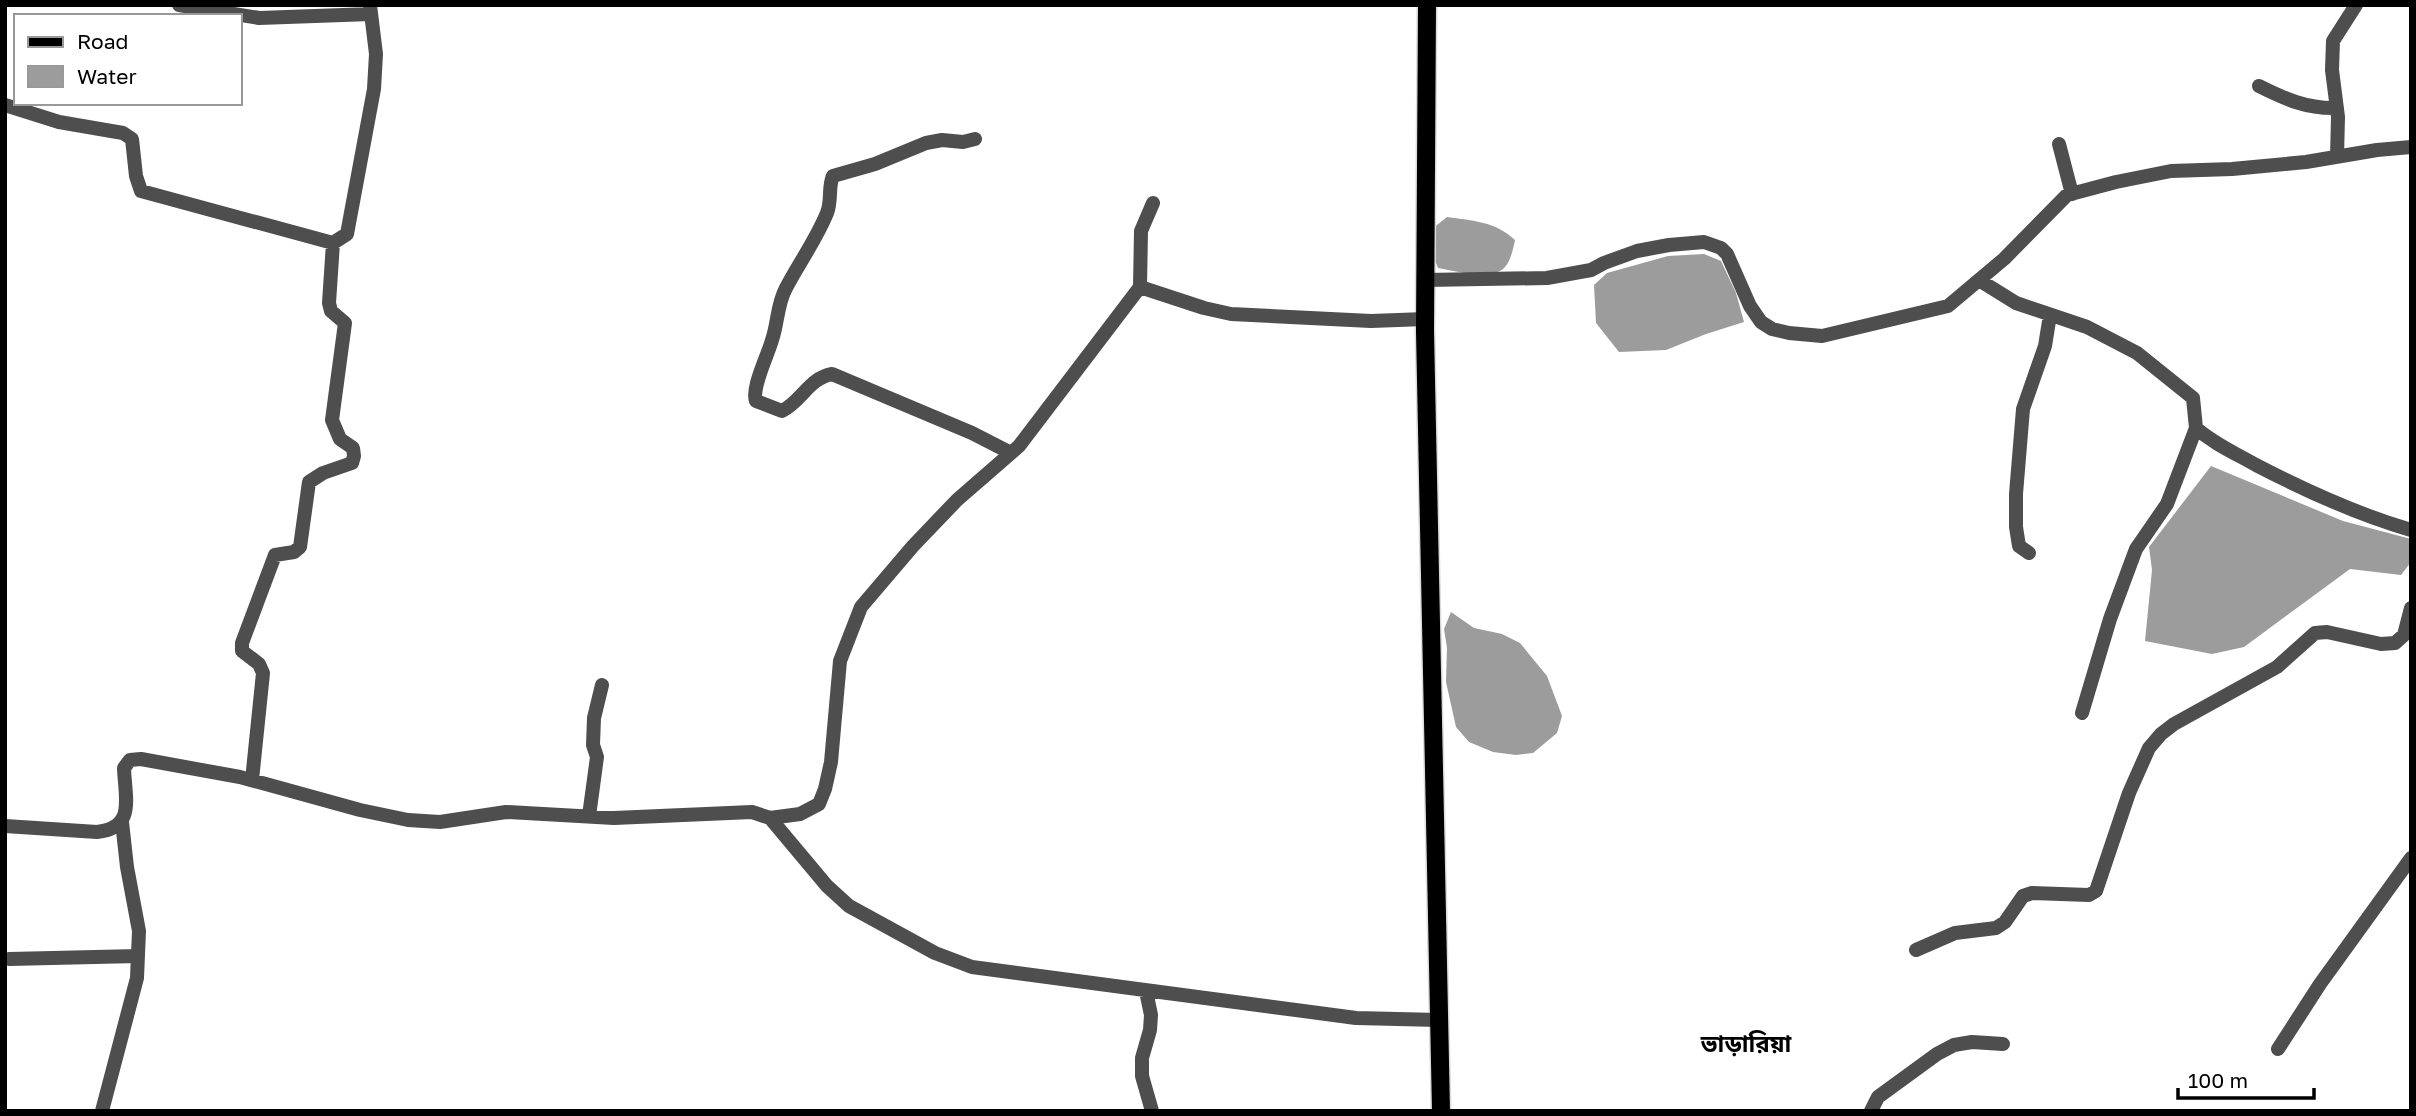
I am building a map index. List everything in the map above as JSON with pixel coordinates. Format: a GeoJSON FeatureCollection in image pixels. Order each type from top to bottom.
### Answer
{"type":"FeatureCollection","features":[{"type":"Feature","properties":{"kind":"main road"},"geometry":{"type":"LineString","coordinates":[[1427,5],[1425,319],[1441,1111]]}},
{"type":"Feature","properties":{"kind":"street"},"geometry":{"type":"LineString","coordinates":[[179,5],[234,14]]}},
{"type":"Feature","properties":{"kind":"street"},"geometry":{"type":"LineString","coordinates":[[2337,156],[2333,41],[2356,5]]}},
{"type":"Feature","properties":{"kind":"street"},"geometry":{"type":"LineString","coordinates":[[5,104],[59,122],[123,133],[132,139],[141,191],[333,243],[347,234],[374,89],[376,54],[371,9],[259,18],[242,15]]}},
{"type":"Feature","properties":{"kind":"street"},"geometry":{"type":"LineString","coordinates":[[2259,86],[2291,102],[2317,108],[2337,108]]}},
{"type":"Feature","properties":{"kind":"street"},"geometry":{"type":"LineString","coordinates":[[975,139],[926,143],[875,164],[833,176],[829,209],[816,238],[786,288],[773,340],[754,395],[756,401],[782,411],[803,391],[824,376],[832,374],[972,433],[1011,453]]}},
{"type":"Feature","properties":{"kind":"street"},"geometry":{"type":"LineString","coordinates":[[2059,144],[2072,194]]}},
{"type":"Feature","properties":{"kind":"street"},"geometry":{"type":"LineString","coordinates":[[1425,280],[1547,278],[1591,270],[1637,251],[1704,242],[1721,248],[1727,254],[1750,306],[1761,322],[1772,329],[1788,333],[1822,336],[1948,306],[1979,280],[2067,195],[2171,171],[2306,162],[2411,146]]}},
{"type":"Feature","properties":{"kind":"street"},"geometry":{"type":"LineString","coordinates":[[102,1111],[137,978],[139,931],[122,822],[126,812],[124,768],[130,760],[141,759],[252,780],[360,810],[408,820],[440,822],[506,812],[614,818],[752,812],[770,818],[800,814],[819,804],[831,762],[840,661],[861,607],[948,509],[1011,453],[1027,435],[1140,287],[1141,231],[1153,203]]}},
{"type":"Feature","properties":{"kind":"street"},"geometry":{"type":"LineString","coordinates":[[252,780],[263,673],[259,664],[242,651],[242,643],[275,555],[293,552],[300,547],[309,482],[323,473],[352,463],[354,456],[353,448],[340,439],[332,420],[345,323],[331,311],[329,303],[333,243]]}},
{"type":"Feature","properties":{"kind":"street"},"geometry":{"type":"LineString","coordinates":[[1979,280],[2016,303],[2087,327],[2137,353],[2193,398],[2196,428],[2167,504],[2136,549],[2110,619],[2082,713]]}},
{"type":"Feature","properties":{"kind":"street"},"geometry":{"type":"LineString","coordinates":[[1140,287],[1203,308],[1231,314],[1371,321],[1425,319]]}},
{"type":"Feature","properties":{"kind":"street"},"geometry":{"type":"LineString","coordinates":[[2029,553],[2019,546],[2016,527],[2019,448],[2023,409],[2045,346],[2050,315]]}},
{"type":"Feature","properties":{"kind":"street"},"geometry":{"type":"LineString","coordinates":[[2196,428],[2210,440],[2270,472],[2363,516],[2411,530]]}},
{"type":"Feature","properties":{"kind":"street"},"geometry":{"type":"LineString","coordinates":[[1916,950],[1955,933],[1996,928],[2005,922],[2023,896],[2032,893],[2088,895],[2096,891],[2129,793],[2149,748],[2161,734],[2174,724],[2277,667],[2315,633],[2327,632],[2381,644],[2395,643],[2404,635],[2411,607]]}},
{"type":"Feature","properties":{"kind":"street"},"geometry":{"type":"LineString","coordinates":[[589,816],[597,757],[593,746],[594,718],[602,685]]}},
{"type":"Feature","properties":{"kind":"street"},"geometry":{"type":"LineString","coordinates":[[770,818],[838,897],[935,953],[972,967],[1356,1018],[1439,1020]]}},
{"type":"Feature","properties":{"kind":"street"},"geometry":{"type":"LineString","coordinates":[[5,826],[97,832],[110,830],[122,822]]}},
{"type":"Feature","properties":{"kind":"street"},"geometry":{"type":"LineString","coordinates":[[2278,1049],[2320,984],[2411,858]]}},
{"type":"Feature","properties":{"kind":"street"},"geometry":{"type":"LineString","coordinates":[[9,959],[138,956]]}},
{"type":"Feature","properties":{"kind":"street"},"geometry":{"type":"LineString","coordinates":[[1146,990],[1151,1015],[1142,1058],[1142,1076],[1152,1111]]}},
{"type":"Feature","properties":{"kind":"street"},"geometry":{"type":"LineString","coordinates":[[1871,1111],[1878,1097],[1937,1054],[1954,1045],[1972,1042],[2003,1044]]}},
{"type":"Feature","properties":{"kind":"water"},"geometry":{"type":"Polygon","coordinates":[[[1447,217],[1492,225],[1515,240],[1505,267],[1483,274],[1438,268],[1434,258],[1432,229],[1447,217]]]}},
{"type":"Feature","properties":{"kind":"water"},"geometry":{"type":"Polygon","coordinates":[[[1704,254],[1721,261],[1736,293],[1744,322],[1666,350],[1619,352],[1596,323],[1594,285],[1607,273],[1668,256],[1704,254]]]}},
{"type":"Feature","properties":{"kind":"water"},"geometry":{"type":"Polygon","coordinates":[[[2211,466],[2343,521],[2411,539],[2411,562],[2401,575],[2350,569],[2244,647],[2212,654],[2145,641],[2152,570],[2149,547],[2211,466]]]}},
{"type":"Feature","properties":{"kind":"water"},"geometry":{"type":"Polygon","coordinates":[[[1451,612],[1474,628],[1502,634],[1520,643],[1547,676],[1562,716],[1557,733],[1533,753],[1516,755],[1493,752],[1469,742],[1456,727],[1446,682],[1447,648],[1444,629],[1451,612]]]}},
{"type":"Feature","properties":{"kind":"district","name":"ভাড়ারিয়া"},"geometry":{"type":"Point","coordinates":[1746,1044]}}]}
